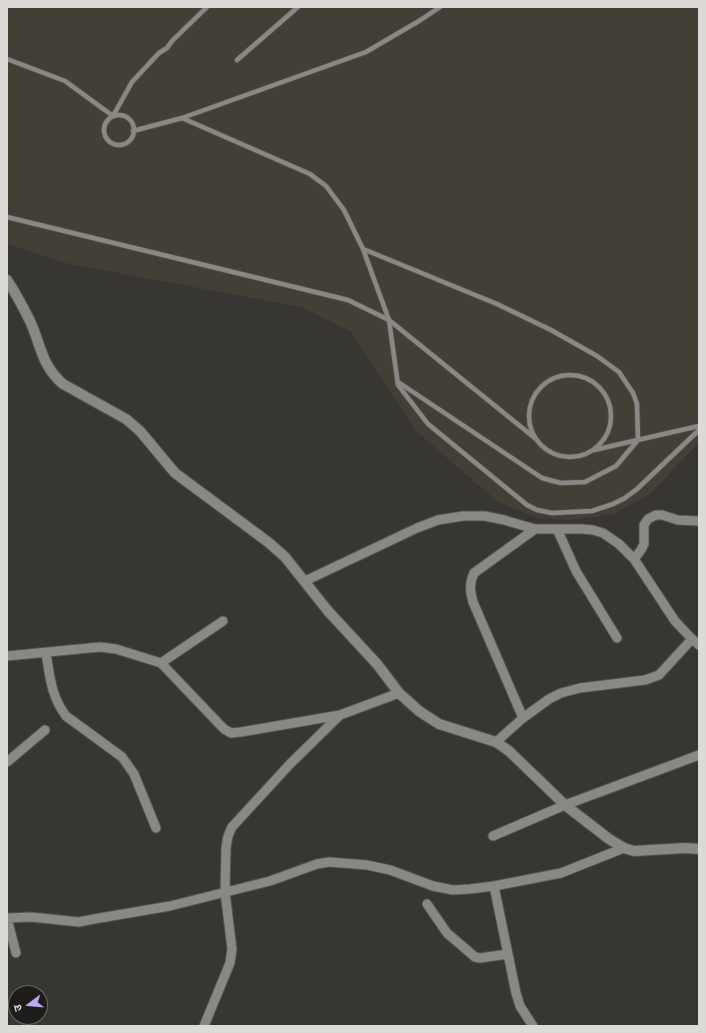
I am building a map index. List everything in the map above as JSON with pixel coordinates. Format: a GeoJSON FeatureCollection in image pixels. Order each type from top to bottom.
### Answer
{"type":"FeatureCollection","features":[{"type":"Feature","properties":{"kind":"street"},"geometry":{"type":"LineString","coordinates":[[7,280],[30,322],[48,369],[55,377],[63,384],[126,419],[140,431],[176,473],[286,557],[328,611],[377,664],[399,693],[419,711],[440,724],[496,742],[508,750],[565,805],[609,839],[624,848],[634,851],[685,848],[699,849]]}},
{"type":"Feature","properties":{"kind":"street"},"geometry":{"type":"LineString","coordinates":[[634,559],[644,544],[644,525],[648,519],[656,515],[662,515],[678,520],[699,521]]}},
{"type":"Feature","properties":{"kind":"street"},"geometry":{"type":"LineString","coordinates":[[305,581],[417,528],[438,520],[463,516],[485,516],[535,529],[582,528],[603,533],[619,544],[634,559],[675,621],[695,642],[659,676],[645,680],[571,690],[549,699],[523,718],[496,742]]}},
{"type":"Feature","properties":{"kind":"street"},"geometry":{"type":"LineString","coordinates":[[523,718],[473,602],[470,592],[470,581],[474,573],[535,529]]}},
{"type":"Feature","properties":{"kind":"street"},"geometry":{"type":"LineString","coordinates":[[557,529],[579,576],[617,638]]}},
{"type":"Feature","properties":{"kind":"street"},"geometry":{"type":"LineString","coordinates":[[161,663],[223,621]]}},
{"type":"Feature","properties":{"kind":"street"},"geometry":{"type":"LineString","coordinates":[[7,656],[100,647],[116,649],[161,663],[224,729],[231,733],[340,715],[399,693]]}},
{"type":"Feature","properties":{"kind":"street"},"geometry":{"type":"LineString","coordinates":[[46,652],[54,696],[60,707],[66,716],[122,757],[134,774],[156,828]]}},
{"type":"Feature","properties":{"kind":"street"},"geometry":{"type":"LineString","coordinates":[[204,1026],[231,956],[232,949],[225,892],[226,848],[228,836],[232,827],[290,764],[340,715]]}},
{"type":"Feature","properties":{"kind":"street"},"geometry":{"type":"LineString","coordinates":[[7,762],[45,730]]}},
{"type":"Feature","properties":{"kind":"street"},"geometry":{"type":"LineString","coordinates":[[493,836],[565,805],[699,755]]}},
{"type":"Feature","properties":{"kind":"street"},"geometry":{"type":"LineString","coordinates":[[16,953],[7,918],[32,917],[79,922],[170,906],[270,881],[317,864],[330,862],[368,865],[390,870],[433,886],[453,890],[494,886],[561,873],[624,848]]}},
{"type":"Feature","properties":{"kind":"street"},"geometry":{"type":"LineString","coordinates":[[494,886],[516,993],[520,1006],[533,1026]]}},
{"type":"Feature","properties":{"kind":"street"},"geometry":{"type":"LineString","coordinates":[[426,904],[448,933],[474,957],[480,958],[508,954]]}},
{"type":"Feature","properties":{"kind":"lane"},"geometry":{"type":"LineString","coordinates":[[7,59],[65,81],[113,116],[119,115],[125,117],[132,125],[133,131],[129,141],[124,144],[118,145],[108,141],[105,136],[105,124],[113,116],[132,82],[159,53],[167,48],[172,41],[207,7]]}},
{"type":"Feature","properties":{"kind":"lane"},"geometry":{"type":"LineString","coordinates":[[237,60],[298,7]]}},
{"type":"Feature","properties":{"kind":"lane"},"geometry":{"type":"LineString","coordinates":[[133,131],[182,118],[366,52],[440,7]]}},
{"type":"Feature","properties":{"kind":"lane"},"geometry":{"type":"LineString","coordinates":[[182,118],[310,174],[326,186],[344,210],[363,249],[389,320],[398,385],[428,424],[527,505],[537,510],[552,513],[592,511],[614,504],[637,489],[699,430]]}},
{"type":"Feature","properties":{"kind":"lane"},"geometry":{"type":"LineString","coordinates":[[7,218],[348,300],[389,320],[536,439],[548,451],[563,457],[579,456],[594,450],[699,426]]}},
{"type":"Feature","properties":{"kind":"lane"},"geometry":{"type":"LineString","coordinates":[[363,249],[497,304],[551,330],[597,356],[619,372],[633,393],[637,404],[638,440],[616,466],[597,477],[585,482],[554,482],[542,478],[398,382]]}},
{"type":"Feature","properties":{"kind":"lane"},"geometry":{"type":"LineString","coordinates":[[536,439],[530,425],[530,408],[536,393],[546,382],[561,376],[577,375],[592,381],[604,392],[610,407],[611,423],[605,438],[594,450]]}},
{"type":"Feature","properties":{"kind":"shaded area"},"geometry":{"type":"Polygon","coordinates":[[[7,7],[699,7],[699,443],[650,494],[614,514],[572,520],[536,518],[498,502],[416,431],[351,332],[301,307],[65,263],[7,244],[7,7]]]}}]}
